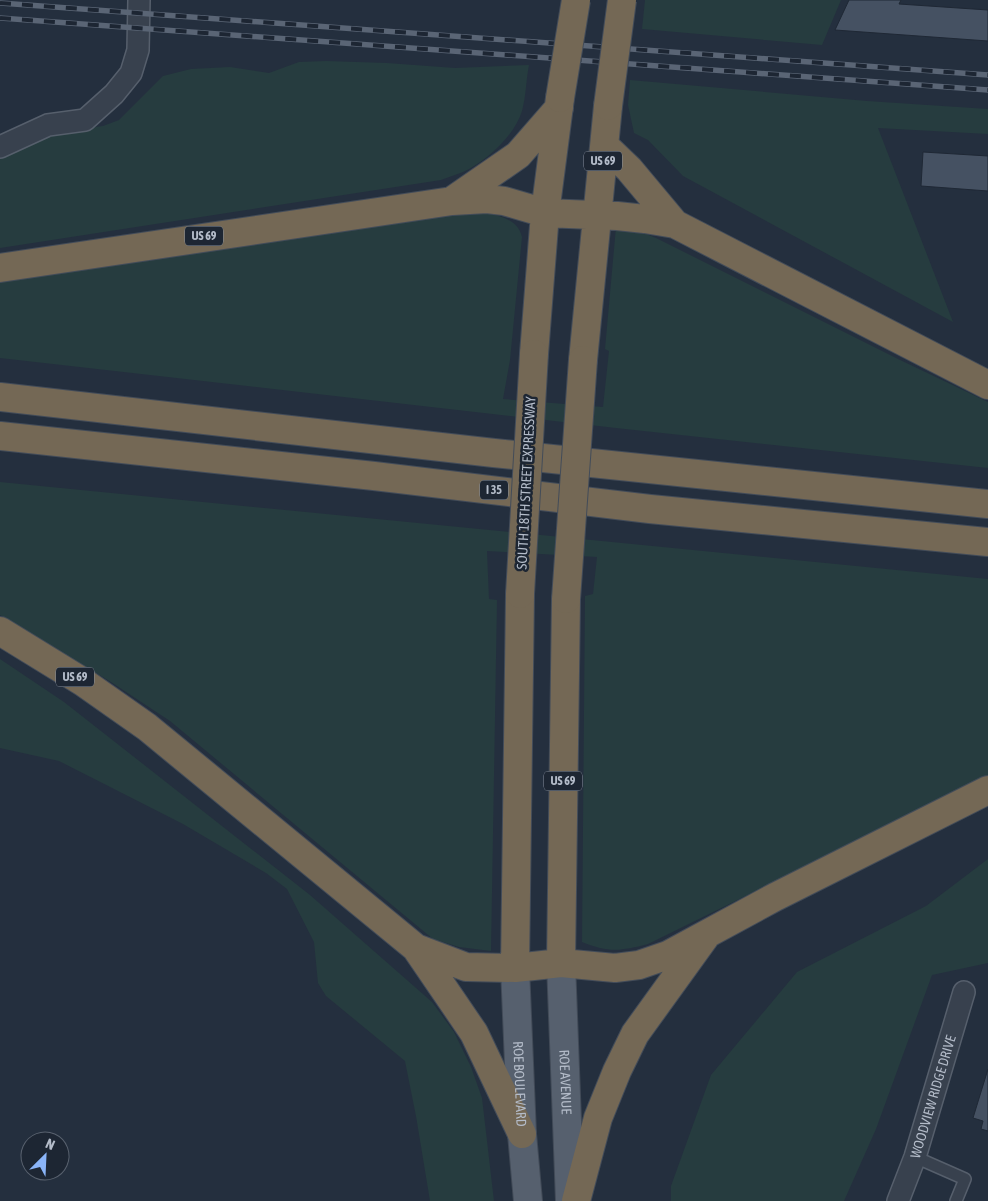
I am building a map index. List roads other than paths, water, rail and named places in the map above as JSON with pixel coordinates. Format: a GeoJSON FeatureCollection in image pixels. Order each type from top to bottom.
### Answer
{"type":"FeatureCollection","features":[{"type":"Feature","properties":{"kind":"highway","name":"SOUTH 18TH STREET EXPRESSWAY"},"geometry":{"type":"LineString","coordinates":[[515,968],[520,594],[534,354],[544,213],[576,0]]}},
{"type":"Feature","properties":{"kind":"highway","name":"US 69"},"geometry":{"type":"LineString","coordinates":[[0,630],[83,682],[147,727],[416,948],[466,968],[515,968],[561,963],[566,599],[583,360],[608,106],[622,0]]}},
{"type":"Feature","properties":{"kind":"highway","name":"US 69"},"geometry":{"type":"LineString","coordinates":[[0,268],[452,201],[518,155],[560,103]]}},
{"type":"Feature","properties":{"kind":"highway"},"geometry":{"type":"LineString","coordinates":[[605,146],[629,169],[676,224]]}},
{"type":"Feature","properties":{"kind":"highway"},"geometry":{"type":"LineString","coordinates":[[452,201],[487,198],[544,213],[645,218],[676,224],[988,385]]}},
{"type":"Feature","properties":{"kind":"highway"},"geometry":{"type":"LineString","coordinates":[[6,398],[494,453],[988,504]]}},
{"type":"Feature","properties":{"kind":"highway","name":"I 35"},"geometry":{"type":"LineString","coordinates":[[0,436],[374,476],[650,509],[988,542]]}},
{"type":"Feature","properties":{"kind":"highway"},"geometry":{"type":"LineString","coordinates":[[561,963],[615,968],[639,965],[668,955],[784,892],[988,790]]}},
{"type":"Feature","properties":{"kind":"highway"},"geometry":{"type":"LineString","coordinates":[[576,1201],[598,1118],[617,1071],[635,1034],[709,932]]}},
{"type":"Feature","properties":{"kind":"highway"},"geometry":{"type":"LineString","coordinates":[[416,948],[474,1033],[522,1134]]}},
{"type":"Feature","properties":{"kind":"main road","name":"ROE AVENUE"},"geometry":{"type":"LineString","coordinates":[[561,963],[570,1201]]}},
{"type":"Feature","properties":{"kind":"main road","name":"ROE BOULEVARD"},"geometry":{"type":"LineString","coordinates":[[515,968],[522,1134],[528,1201]]}},
{"type":"Feature","properties":{"kind":"street"},"geometry":{"type":"LineString","coordinates":[[0,147],[48,125],[85,120],[114,94],[131,73],[138,50],[139,0]]}},
{"type":"Feature","properties":{"kind":"street","name":"WOODVIEW RIDGE DRIVE"},"geometry":{"type":"LineString","coordinates":[[898,1201],[914,1157],[964,992]]}},
{"type":"Feature","properties":{"kind":"lane"},"geometry":{"type":"LineString","coordinates":[[914,1157],[965,1179],[956,1201]]}},
{"type":"Feature","properties":{"kind":"railway"},"geometry":{"type":"LineString","coordinates":[[0,3],[988,75]]}},
{"type":"Feature","properties":{"kind":"railway"},"geometry":{"type":"LineString","coordinates":[[0,18],[988,90]]}}]}
